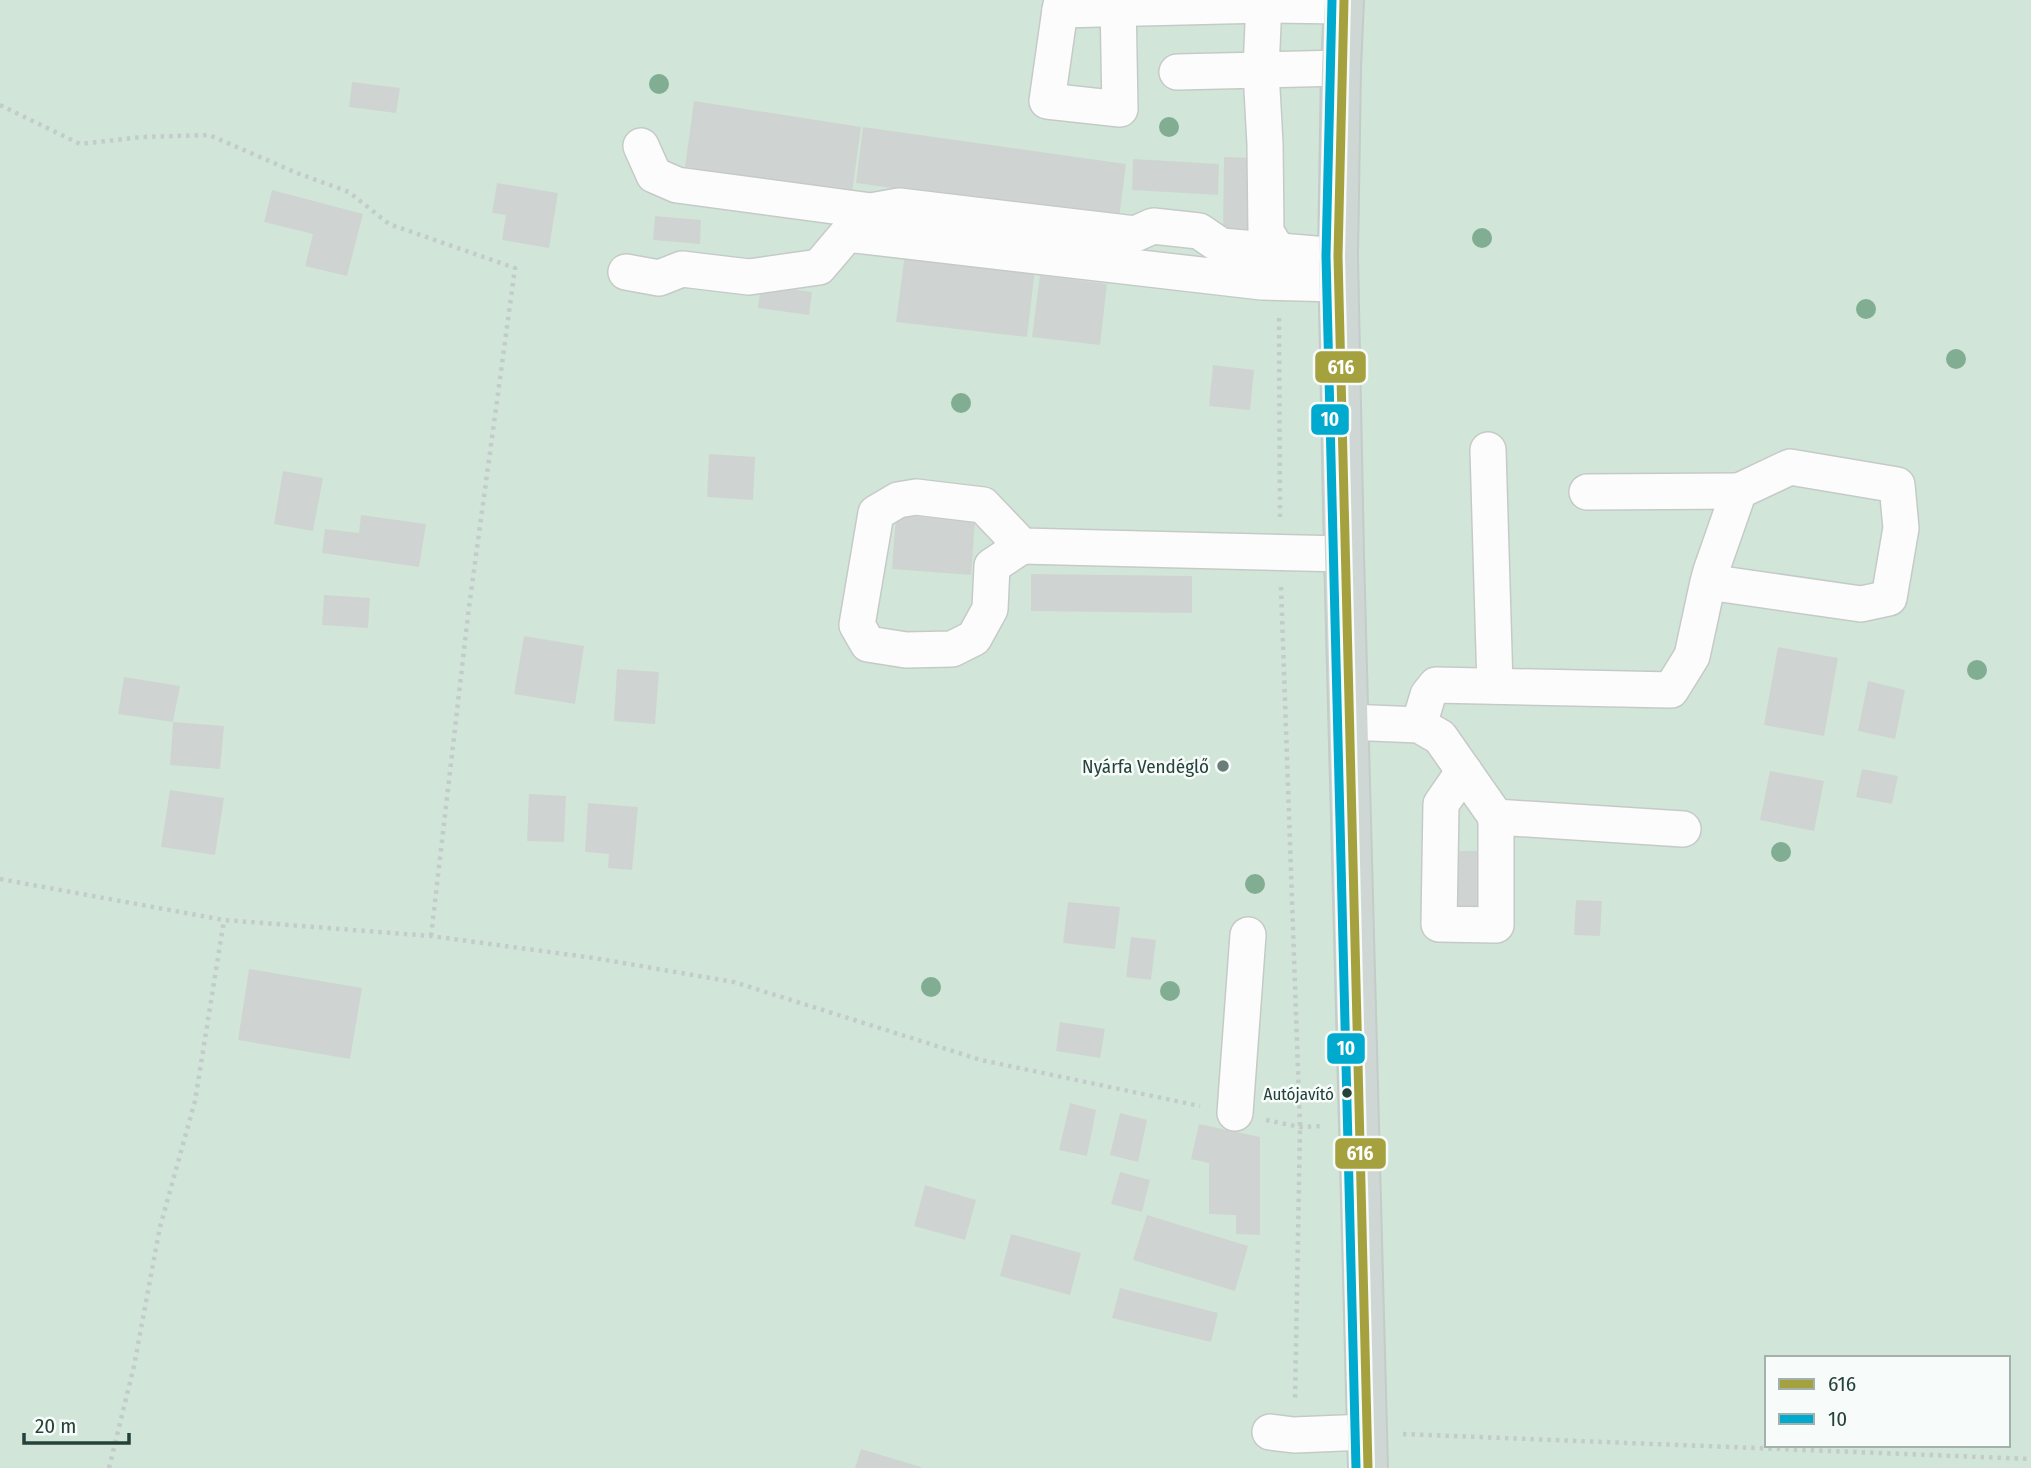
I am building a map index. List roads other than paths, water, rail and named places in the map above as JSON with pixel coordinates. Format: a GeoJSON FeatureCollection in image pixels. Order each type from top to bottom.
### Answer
{"type":"FeatureCollection","features":[{"type":"Feature","properties":{"kind":"main road"},"geometry":{"type":"LineString","coordinates":[[1344,3],[1338,270],[1368,1450]]}},
{"type":"Feature","properties":{"kind":"lane"},"geometry":{"type":"LineString","coordinates":[[1118,4],[1120,109],[1047,101],[1061,5],[1118,4],[1203,3],[1344,3]]}},
{"type":"Feature","properties":{"kind":"lane"},"geometry":{"type":"LineString","coordinates":[[1264,3],[1261,71],[1266,232],[1278,266]]}},
{"type":"Feature","properties":{"kind":"lane"},"geometry":{"type":"LineString","coordinates":[[1177,72],[1341,68]]}},
{"type":"Feature","properties":{"kind":"lane"},"geometry":{"type":"LineString","coordinates":[[641,146],[654,175],[677,185],[871,211],[899,206],[1135,234],[1153,226],[1199,231],[1221,246],[1278,266],[1338,270]]}},
{"type":"Feature","properties":{"kind":"lane"},"geometry":{"type":"LineString","coordinates":[[626,272],[659,278],[682,269],[749,277],[819,267],[847,234],[1262,282],[1278,266]]}},
{"type":"Feature","properties":{"kind":"lane"},"geometry":{"type":"LineString","coordinates":[[1488,450],[1495,685]]}},
{"type":"Feature","properties":{"kind":"lane"},"geometry":{"type":"LineString","coordinates":[[1587,492],[1739,491],[1790,467],[1897,485],[1901,528],[1889,598],[1861,604],[1708,582]]}},
{"type":"Feature","properties":{"kind":"lane"},"geometry":{"type":"LineString","coordinates":[[1419,725],[1428,695],[1436,685],[1671,690],[1692,656],[1708,582],[1739,491]]}},
{"type":"Feature","properties":{"kind":"lane"},"geometry":{"type":"LineString","coordinates":[[1022,546],[983,505],[916,497],[898,500],[876,513],[857,625],[867,644],[906,650],[951,649],[974,638],[989,609],[992,566],[1022,546],[1344,554]]}},
{"type":"Feature","properties":{"kind":"lane"},"geometry":{"type":"LineString","coordinates":[[1348,722],[1419,725],[1440,737],[1464,771],[1496,817],[1496,925],[1439,924],[1441,804],[1464,771]]}},
{"type":"Feature","properties":{"kind":"lane"},"geometry":{"type":"LineString","coordinates":[[1496,817],[1683,829]]}},
{"type":"Feature","properties":{"kind":"lane"},"geometry":{"type":"LineString","coordinates":[[1235,1113],[1248,935]]}},
{"type":"Feature","properties":{"kind":"lane"},"geometry":{"type":"LineString","coordinates":[[1282,1434],[1368,1450]]}},
{"type":"Feature","properties":{"kind":"place","name":"Nyárfa Vendéglő"},"geometry":{"type":"Point","coordinates":[1223,766]}},
{"type":"Feature","properties":{"kind":"place","name":"Autójavító"},"geometry":{"type":"Point","coordinates":[1347,1093]}}]}
